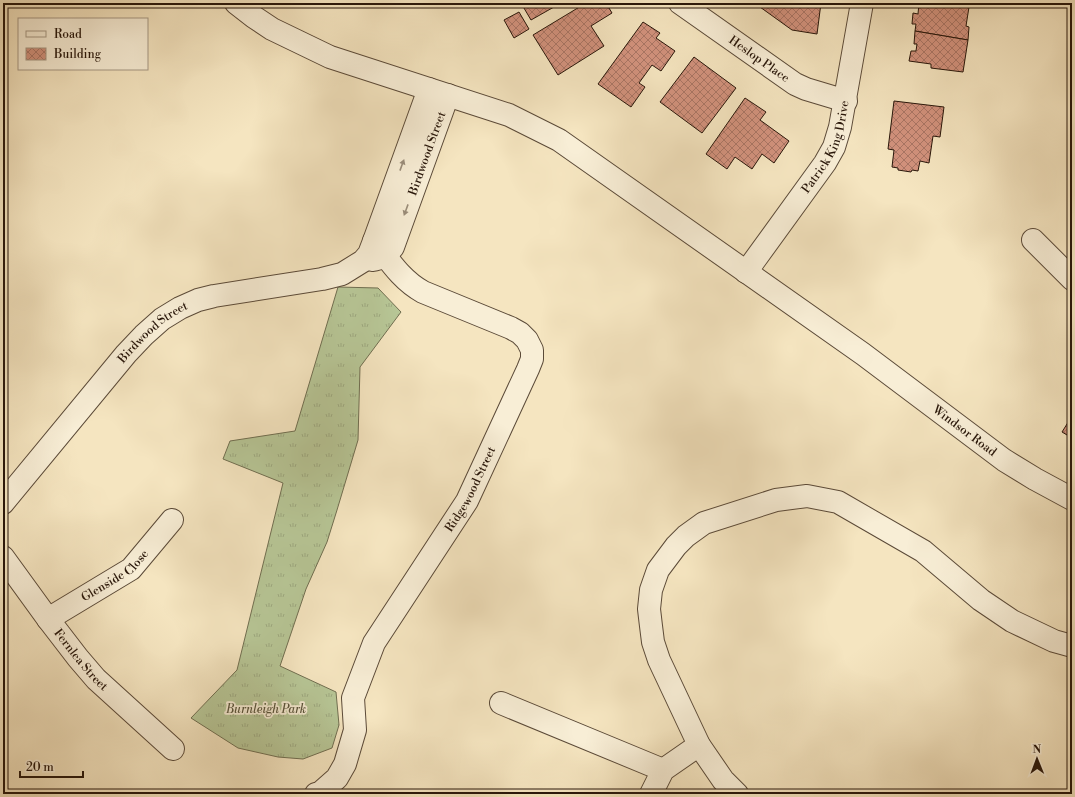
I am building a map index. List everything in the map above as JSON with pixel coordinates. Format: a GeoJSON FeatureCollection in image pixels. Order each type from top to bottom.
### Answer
{"type":"FeatureCollection","features":[{"type":"Feature","properties":{"kind":"street","name":"Windsor Road"},"geometry":{"type":"LineString","coordinates":[[236,3],[272,29],[330,57],[509,115],[559,140],[863,354],[1004,460],[1072,499]]}},
{"type":"Feature","properties":{"kind":"street","name":"Heslop Place"},"geometry":{"type":"LineString","coordinates":[[680,3],[795,84],[806,90],[846,101]]}},
{"type":"Feature","properties":{"kind":"street","name":"Patrick King Drive"},"geometry":{"type":"LineString","coordinates":[[746,272],[825,163],[834,147],[846,101],[862,3]]}},
{"type":"Feature","properties":{"kind":"street","name":"Birdwood Street"},"geometry":{"type":"LineString","coordinates":[[3,503],[126,354],[162,319],[180,308],[198,300],[214,296],[322,280],[342,274],[363,261],[369,254],[380,248],[439,92]]}},
{"type":"Feature","properties":{"kind":"street"},"geometry":{"type":"LineString","coordinates":[[1033,240],[1072,279]]}},
{"type":"Feature","properties":{"kind":"street","name":"Ridgewood Street"},"geometry":{"type":"LineString","coordinates":[[316,794],[320,793],[337,778],[345,764],[355,730],[353,698],[374,643],[467,500],[523,381],[532,358],[532,350],[527,340],[520,334],[511,328],[413,286],[400,275],[380,248]]}},
{"type":"Feature","properties":{"kind":"street"},"geometry":{"type":"LineString","coordinates":[[737,794],[723,780],[699,745],[653,642],[649,609],[653,581],[658,570],[676,546],[704,523],[776,500],[807,496],[838,502],[923,551],[981,600],[1012,621],[1054,641],[1072,646]]}},
{"type":"Feature","properties":{"kind":"street","name":"Glenside Close"},"geometry":{"type":"LineString","coordinates":[[48,619],[131,569],[172,520]]}},
{"type":"Feature","properties":{"kind":"street","name":"Fernlea Street"},"geometry":{"type":"LineString","coordinates":[[3,557],[48,619],[96,679],[173,749]]}},
{"type":"Feature","properties":{"kind":"street"},"geometry":{"type":"LineString","coordinates":[[501,703],[663,770]]}},
{"type":"Feature","properties":{"kind":"street"},"geometry":{"type":"LineString","coordinates":[[651,794],[663,770],[699,745]]}},
{"type":"Feature","properties":{"kind":"green space","name":"Burnleigh Park"},"geometry":{"type":"Polygon","coordinates":[[[338,287],[378,288],[401,312],[360,367],[358,440],[327,542],[306,589],[280,666],[336,692],[339,725],[332,748],[303,759],[278,757],[238,748],[191,718],[237,670],[283,483],[223,459],[230,441],[295,431],[338,287]]]}},
{"type":"Feature","properties":{"kind":"building"},"geometry":{"type":"Polygon","coordinates":[[[521,3],[561,3],[531,20],[521,3]]]}},
{"type":"Feature","properties":{"kind":"building"},"geometry":{"type":"Polygon","coordinates":[[[586,3],[606,3],[612,13],[591,26],[604,46],[558,75],[533,35],[586,3]]]}},
{"type":"Feature","properties":{"kind":"building"},"geometry":{"type":"Polygon","coordinates":[[[745,3],[821,3],[817,34],[792,30],[760,7],[745,3]]]}},
{"type":"Feature","properties":{"kind":"building"},"geometry":{"type":"Polygon","coordinates":[[[919,3],[938,3],[969,7],[966,26],[969,27],[968,40],[915,31],[916,24],[912,24],[913,13],[918,14],[919,3]]]}},
{"type":"Feature","properties":{"kind":"building"},"geometry":{"type":"Polygon","coordinates":[[[519,12],[529,29],[514,38],[504,20],[519,12]]]}},
{"type":"Feature","properties":{"kind":"building"},"geometry":{"type":"Polygon","coordinates":[[[643,22],[660,33],[656,38],[675,51],[661,71],[652,65],[639,83],[645,87],[631,107],[598,84],[643,22]]]}},
{"type":"Feature","properties":{"kind":"building"},"geometry":{"type":"Polygon","coordinates":[[[915,31],[968,40],[963,72],[931,68],[931,64],[909,61],[911,51],[916,51],[917,44],[914,44],[915,31]]]}},
{"type":"Feature","properties":{"kind":"building"},"geometry":{"type":"Polygon","coordinates":[[[694,57],[736,88],[702,133],[660,102],[694,57]]]}},
{"type":"Feature","properties":{"kind":"building"},"geometry":{"type":"Polygon","coordinates":[[[745,98],[766,112],[760,120],[789,141],[774,163],[762,154],[752,169],[735,157],[727,169],[706,154],[745,98]]]}},
{"type":"Feature","properties":{"kind":"building"},"geometry":{"type":"Polygon","coordinates":[[[894,101],[944,107],[940,137],[933,136],[929,163],[920,161],[918,171],[912,170],[911,172],[898,170],[898,168],[892,167],[894,150],[888,149],[894,101]]]}},
{"type":"Feature","properties":{"kind":"building"},"geometry":{"type":"Polygon","coordinates":[[[1072,416],[1072,438],[1062,432],[1072,416]]]}}]}
